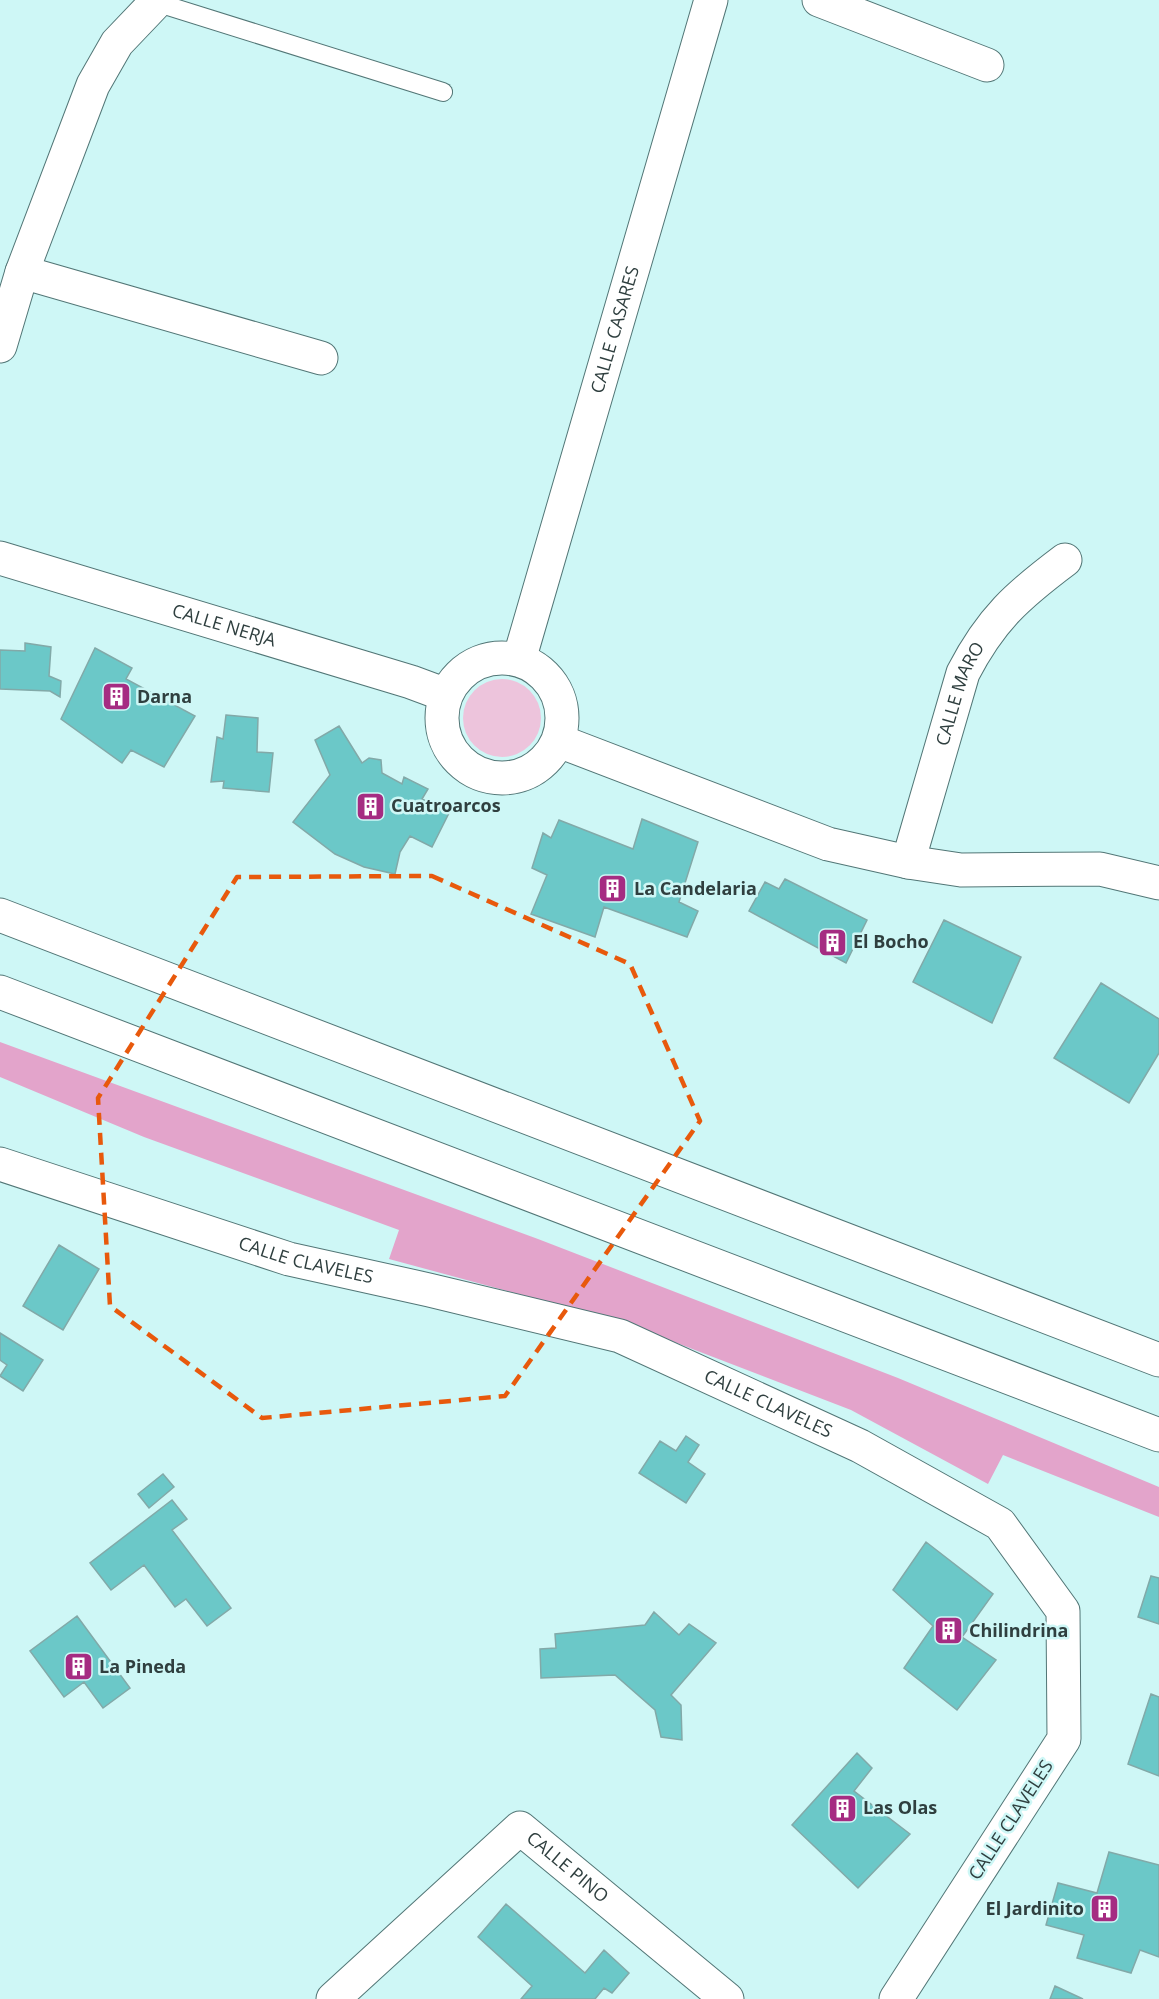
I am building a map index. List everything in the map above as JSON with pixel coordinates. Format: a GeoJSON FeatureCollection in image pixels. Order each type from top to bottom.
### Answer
{"type":"FeatureCollection","features":[{"type":"Feature","properties":{"kind":"main road","name":"CALLE CASARES"},"geometry":{"type":"LineString","coordinates":[[519,660],[711,0]]}},
{"type":"Feature","properties":{"kind":"main road"},"geometry":{"type":"LineString","coordinates":[[819,0],[987,65]]}},
{"type":"Feature","properties":{"kind":"main road"},"geometry":{"type":"LineString","coordinates":[[0,346],[22,272],[93,85],[117,43],[156,1]]}},
{"type":"Feature","properties":{"kind":"main road"},"geometry":{"type":"LineString","coordinates":[[22,272],[321,358]]}},
{"type":"Feature","properties":{"kind":"main road","name":"CALLE NERJA"},"geometry":{"type":"LineString","coordinates":[[0,558],[411,682],[446,695]]}},
{"type":"Feature","properties":{"kind":"main road","name":"CALLE MARO"},"geometry":{"type":"LineString","coordinates":[[908,862],[963,673],[977,646],[995,620],[1020,594],[1065,560]]}},
{"type":"Feature","properties":{"kind":"main road"},"geometry":{"type":"LineString","coordinates":[[502,658],[519,660],[537,669],[551,683],[560,700],[563,720],[559,741],[550,755],[535,768],[518,776],[499,778],[481,774],[464,764],[452,750],[443,723],[446,695],[455,680],[468,668],[484,660],[502,658]]}},
{"type":"Feature","properties":{"kind":"main road"},"geometry":{"type":"LineString","coordinates":[[559,741],[828,844],[908,862],[961,870],[1100,869],[1159,883]]}},
{"type":"Feature","properties":{"kind":"main road"},"geometry":{"type":"LineString","coordinates":[[0,915],[1159,1360]]}},
{"type":"Feature","properties":{"kind":"main road"},"geometry":{"type":"LineString","coordinates":[[0,992],[1159,1435]]}},
{"type":"Feature","properties":{"kind":"main road","name":"CALLE CLAVELES"},"geometry":{"type":"LineString","coordinates":[[0,1164],[289,1259],[620,1336],[860,1446],[1000,1524],[1063,1611],[1064,1738],[896,1999]]}},
{"type":"Feature","properties":{"kind":"main road","name":"CALLE PINO"},"geometry":{"type":"LineString","coordinates":[[333,1999],[520,1828],[727,1999]]}},
{"type":"Feature","properties":{"kind":"lane"},"geometry":{"type":"LineString","coordinates":[[156,1],[443,92]]}},
{"type":"Feature","properties":{"kind":"highlighted area"},"geometry":{"type":"Polygon","coordinates":[[[432,876],[630,964],[700,1121],[505,1396],[262,1418],[110,1306],[98,1098],[237,877],[432,876]]]}},
{"type":"Feature","properties":{"kind":"shaded area"},"geometry":{"type":"Polygon","coordinates":[[[494,679],[510,679],[524,685],[535,696],[541,710],[541,726],[535,740],[524,751],[510,757],[494,757],[480,751],[469,740],[463,726],[463,710],[469,696],[480,685],[494,679]]]}},
{"type":"Feature","properties":{"kind":"shaded area"},"geometry":{"type":"Polygon","coordinates":[[[0,1042],[538,1239],[898,1378],[1159,1487],[1159,1517],[1003,1455],[988,1484],[851,1410],[622,1322],[389,1259],[399,1230],[144,1137],[0,1077],[0,1042]]]}},
{"type":"Feature","properties":{"kind":"building"},"geometry":{"type":"Polygon","coordinates":[[[25,643],[51,647],[49,676],[61,681],[60,697],[50,691],[0,689],[0,650],[25,651],[25,643]]]}},
{"type":"Feature","properties":{"kind":"building","name":"Darna"},"geometry":{"type":"Polygon","coordinates":[[[95,648],[132,668],[126,679],[195,716],[164,767],[131,750],[122,763],[61,719],[95,648]]]}},
{"type":"Feature","properties":{"kind":"building"},"geometry":{"type":"Polygon","coordinates":[[[226,715],[258,718],[257,752],[273,753],[269,792],[223,788],[224,781],[211,782],[217,737],[223,739],[226,715]]]}},
{"type":"Feature","properties":{"kind":"building","name":"Cuatroarcos"},"geometry":{"type":"Polygon","coordinates":[[[339,726],[362,763],[369,758],[381,760],[382,773],[402,784],[404,777],[428,789],[422,799],[449,813],[432,847],[410,836],[400,852],[395,874],[364,867],[335,854],[293,822],[330,775],[315,740],[339,726]]]}},
{"type":"Feature","properties":{"kind":"building","name":"La Candelaria"},"geometry":{"type":"Polygon","coordinates":[[[642,819],[698,842],[679,902],[698,911],[687,937],[604,907],[595,937],[531,914],[547,875],[532,868],[543,833],[551,838],[559,820],[633,849],[642,819]]]}},
{"type":"Feature","properties":{"kind":"building","name":"El Bocho"},"geometry":{"type":"Polygon","coordinates":[[[785,879],[867,920],[846,963],[749,911],[765,882],[779,889],[785,879]]]}},
{"type":"Feature","properties":{"kind":"building"},"geometry":{"type":"Polygon","coordinates":[[[944,920],[1021,957],[992,1023],[913,982],[944,920]]]}},
{"type":"Feature","properties":{"kind":"building"},"geometry":{"type":"Polygon","coordinates":[[[1101,983],[1159,1019],[1159,1053],[1129,1103],[1054,1058],[1101,983]]]}},
{"type":"Feature","properties":{"kind":"building"},"geometry":{"type":"Polygon","coordinates":[[[59,1245],[99,1269],[63,1330],[23,1306],[59,1245]]]}},
{"type":"Feature","properties":{"kind":"building"},"geometry":{"type":"Polygon","coordinates":[[[0,1333],[43,1360],[23,1391],[0,1376],[7,1365],[0,1360],[0,1333]]]}},
{"type":"Feature","properties":{"kind":"building"},"geometry":{"type":"Polygon","coordinates":[[[686,1436],[699,1445],[688,1462],[705,1474],[686,1503],[639,1473],[660,1441],[676,1451],[686,1436]]]}},
{"type":"Feature","properties":{"kind":"building"},"geometry":{"type":"Polygon","coordinates":[[[163,1474],[174,1487],[149,1508],[138,1494],[163,1474]]]}},
{"type":"Feature","properties":{"kind":"building"},"geometry":{"type":"Polygon","coordinates":[[[172,1500],[187,1519],[172,1530],[231,1608],[207,1626],[186,1599],[175,1607],[144,1565],[111,1590],[90,1563],[172,1500]]]}},
{"type":"Feature","properties":{"kind":"building","name":"Chilindrina"},"geometry":{"type":"Polygon","coordinates":[[[926,1542],[993,1594],[962,1637],[996,1660],[957,1710],[904,1668],[933,1626],[893,1590],[926,1542]]]}},
{"type":"Feature","properties":{"kind":"building"},"geometry":{"type":"Polygon","coordinates":[[[1151,1576],[1159,1578],[1159,1624],[1138,1617],[1151,1576]]]}},
{"type":"Feature","properties":{"kind":"building"},"geometry":{"type":"Polygon","coordinates":[[[654,1612],[679,1635],[689,1624],[716,1643],[671,1695],[681,1705],[682,1740],[661,1737],[655,1710],[615,1675],[541,1678],[540,1649],[556,1648],[555,1634],[645,1625],[654,1612]]]}},
{"type":"Feature","properties":{"kind":"building","name":"La Pineda"},"geometry":{"type":"Polygon","coordinates":[[[77,1616],[130,1688],[103,1708],[84,1682],[64,1697],[30,1651],[77,1616]]]}},
{"type":"Feature","properties":{"kind":"building"},"geometry":{"type":"Polygon","coordinates":[[[1151,1694],[1159,1697],[1159,1776],[1128,1764],[1151,1694]]]}},
{"type":"Feature","properties":{"kind":"building","name":"Las Olas"},"geometry":{"type":"Polygon","coordinates":[[[857,1753],[872,1768],[854,1791],[910,1834],[858,1888],[792,1825],[857,1753]]]}},
{"type":"Feature","properties":{"kind":"building","name":"El Jardinito"},"geometry":{"type":"Polygon","coordinates":[[[1109,1852],[1159,1865],[1159,1957],[1140,1950],[1131,1973],[1077,1958],[1084,1935],[1046,1925],[1058,1883],[1097,1893],[1109,1852]]]}},
{"type":"Feature","properties":{"kind":"building"},"geometry":{"type":"Polygon","coordinates":[[[506,1904],[585,1973],[604,1950],[629,1973],[612,1993],[604,1988],[595,1999],[521,1999],[532,1986],[478,1937],[506,1904]]]}},
{"type":"Feature","properties":{"kind":"building"},"geometry":{"type":"Polygon","coordinates":[[[1055,1986],[1083,1999],[1050,1999],[1055,1986]]]}},
{"type":"Feature","properties":{"kind":"place","name":"Darna"},"geometry":{"type":"Point","coordinates":[116,697]}},
{"type":"Feature","properties":{"kind":"place","name":"Cuatroarcos"},"geometry":{"type":"Point","coordinates":[370,806]}},
{"type":"Feature","properties":{"kind":"place","name":"La Candelaria"},"geometry":{"type":"Point","coordinates":[613,889]}},
{"type":"Feature","properties":{"kind":"place","name":"El Bocho"},"geometry":{"type":"Point","coordinates":[832,942]}},
{"type":"Feature","properties":{"kind":"place","name":"Chilindrina"},"geometry":{"type":"Point","coordinates":[948,1631]}},
{"type":"Feature","properties":{"kind":"place","name":"La Pineda"},"geometry":{"type":"Point","coordinates":[78,1667]}},
{"type":"Feature","properties":{"kind":"place","name":"Las Olas"},"geometry":{"type":"Point","coordinates":[842,1808]}},
{"type":"Feature","properties":{"kind":"place","name":"El Jardinito"},"geometry":{"type":"Point","coordinates":[1105,1909]}}]}
